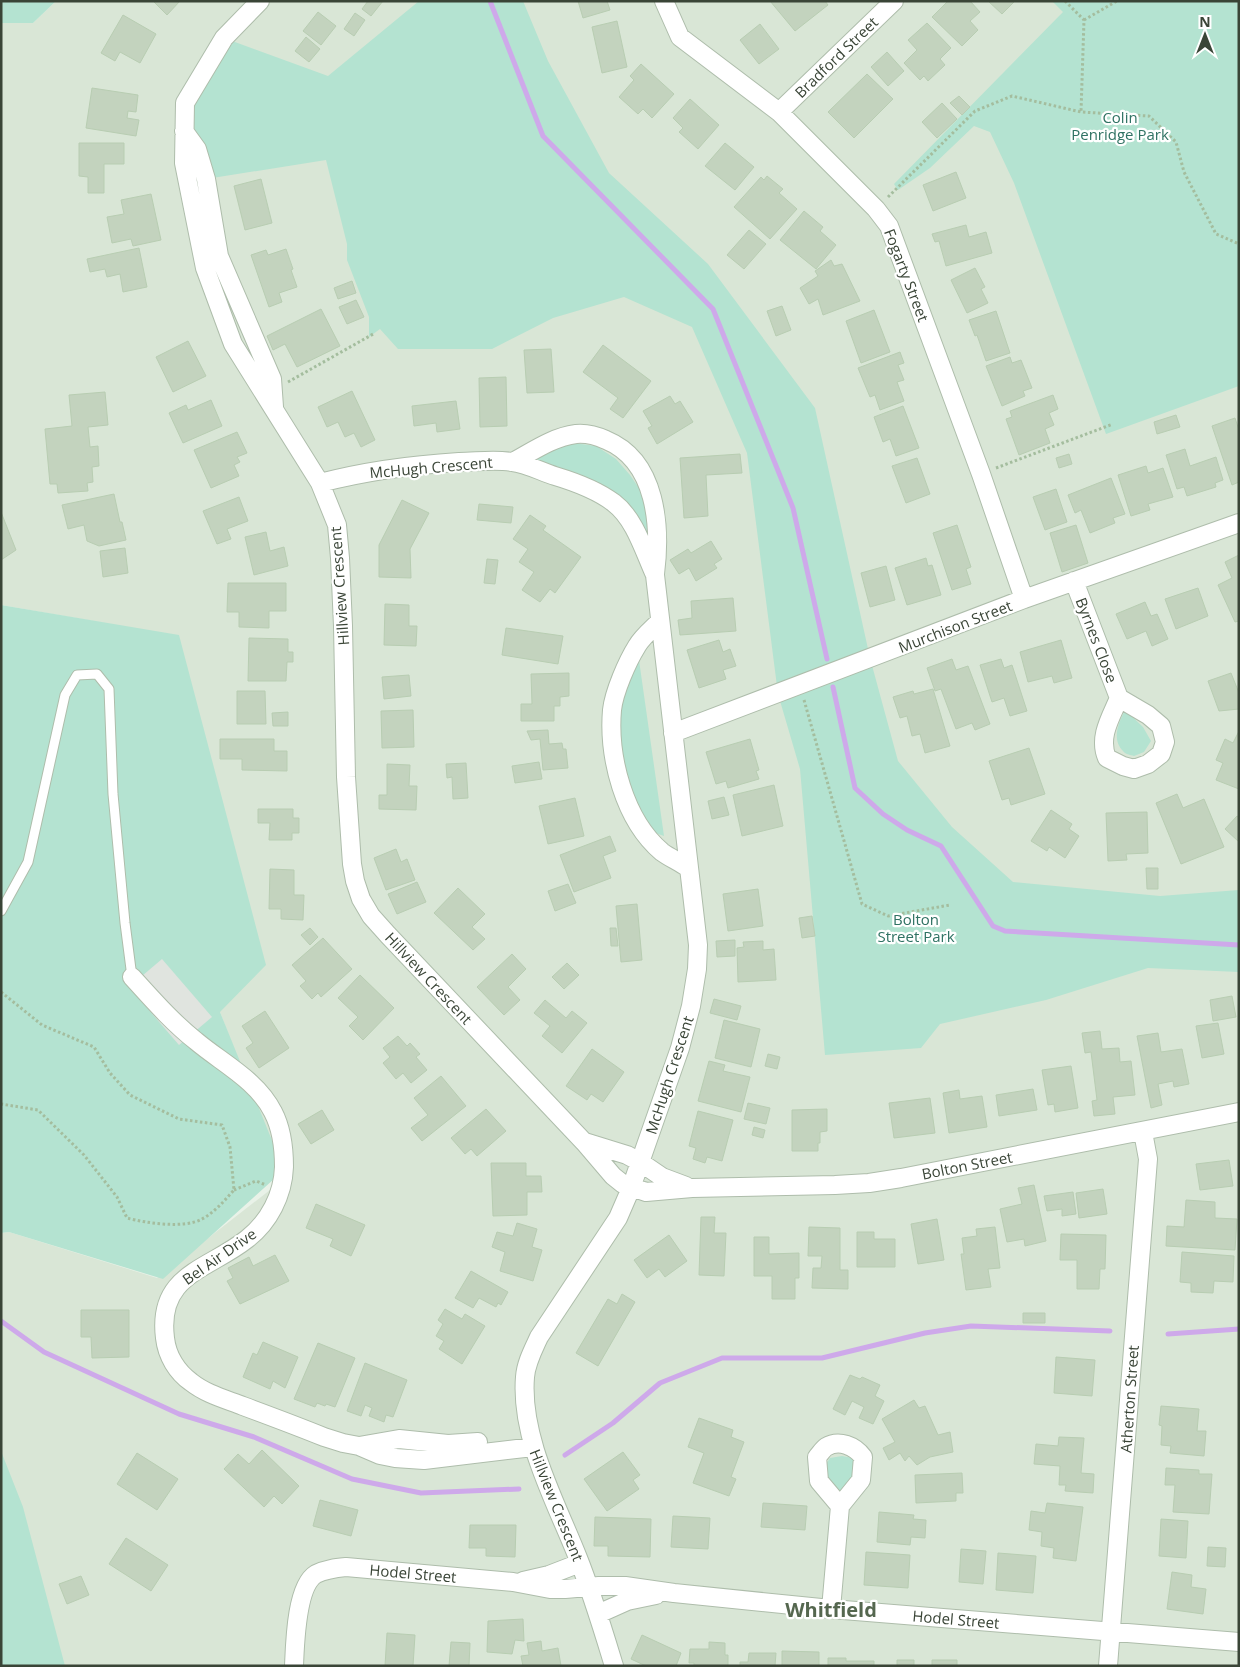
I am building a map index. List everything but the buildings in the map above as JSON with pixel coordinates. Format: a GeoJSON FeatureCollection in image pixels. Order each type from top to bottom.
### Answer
{"type":"FeatureCollection","features":[{"type":"Feature","properties":{"kind":"street","name":"Hillview Crescent"},"geometry":{"type":"LineString","coordinates":[[260,1],[224,38],[185,103],[184,163],[204,268],[233,344],[320,483],[337,525],[345,692],[346,777],[352,864],[355,881],[361,899],[371,916],[388,935],[584,1142],[613,1176],[631,1188]]}},
{"type":"Feature","properties":{"kind":"street","name":"Fogarty Street"},"geometry":{"type":"LineString","coordinates":[[664,1],[680,37],[779,112],[876,209],[890,226],[981,474],[1024,599]]}},
{"type":"Feature","properties":{"kind":"street","name":"Bradford Street"},"geometry":{"type":"LineString","coordinates":[[779,112],[894,1]]}},
{"type":"Feature","properties":{"kind":"street"},"geometry":{"type":"LineString","coordinates":[[184,132],[197,149],[206,179],[219,256],[272,379],[274,410]]}},
{"type":"Feature","properties":{"kind":"street","name":"McHugh Crescent"},"geometry":{"type":"LineString","coordinates":[[513,462],[543,445],[562,437],[578,434],[595,436],[613,443],[626,452],[639,467],[647,482],[653,503],[657,526],[658,552],[655,575],[698,945],[697,968],[691,1006],[680,1048],[640,1162]]}},
{"type":"Feature","properties":{"kind":"street","name":"McHugh Crescent"},"geometry":{"type":"LineString","coordinates":[[320,483],[394,467],[488,461],[513,462],[567,480],[595,492],[614,503],[628,518],[655,575]]}},
{"type":"Feature","properties":{"kind":"street","name":"Murchison Street"},"geometry":{"type":"LineString","coordinates":[[673,733],[1024,599],[1239,523]]}},
{"type":"Feature","properties":{"kind":"street","name":"Byrnes Close"},"geometry":{"type":"LineString","coordinates":[[1074,581],[1119,698]]}},
{"type":"Feature","properties":{"kind":"street"},"geometry":{"type":"LineString","coordinates":[[660,621],[637,644],[624,672],[612,708],[614,759],[628,807],[642,829],[662,852],[688,868]]}},
{"type":"Feature","properties":{"kind":"street","name":"Bel Air Drive"},"geometry":{"type":"LineString","coordinates":[[132,977],[167,1015],[196,1042],[244,1077],[259,1092],[273,1112],[281,1135],[284,1156],[284,1179],[278,1199],[260,1228],[247,1240],[182,1280],[172,1293],[163,1323],[165,1343],[170,1358],[180,1373],[210,1394],[343,1443],[359,1446],[388,1456],[424,1460],[531,1441]]}},
{"type":"Feature","properties":{"kind":"street","name":"Bolton Street"},"geometry":{"type":"LineString","coordinates":[[631,1188],[646,1192],[692,1188],[869,1183],[1143,1132],[1239,1112]]}},
{"type":"Feature","properties":{"kind":"street","name":"Atherton Street"},"geometry":{"type":"LineString","coordinates":[[1108,1666],[1148,1159],[1143,1132]]}},
{"type":"Feature","properties":{"kind":"street","name":"Hillview Crescent"},"geometry":{"type":"LineString","coordinates":[[584,1142],[627,1155],[640,1162],[618,1218],[539,1337],[530,1356],[525,1375],[525,1397],[531,1441],[580,1563],[614,1666]]}},
{"type":"Feature","properties":{"kind":"street","name":"Bolton Street"},"geometry":{"type":"LineString","coordinates":[[640,1162],[662,1177],[692,1188]]}},
{"type":"Feature","properties":{"kind":"street"},"geometry":{"type":"LineString","coordinates":[[832,1609],[840,1506]]}},
{"type":"Feature","properties":{"kind":"street","name":"Hodel Street"},"geometry":{"type":"LineString","coordinates":[[513,1582],[550,1574],[580,1563]]}},
{"type":"Feature","properties":{"kind":"street","name":"Hodel Street"},"geometry":{"type":"LineString","coordinates":[[294,1666],[298,1615],[302,1596],[314,1575],[328,1569],[346,1567],[513,1582],[550,1589],[625,1586],[674,1594],[832,1609],[1239,1642]]}},
{"type":"Feature","properties":{"kind":"street","name":"Hodel Street"},"geometry":{"type":"LineString","coordinates":[[598,1614],[627,1601],[650,1596],[674,1594]]}},
{"type":"Feature","properties":{"kind":"lane"},"geometry":{"type":"LineString","coordinates":[[1,911],[28,862],[65,695],[77,675],[97,674],[109,689],[112,794],[132,977]]}},
{"type":"Feature","properties":{"kind":"path"},"geometry":{"type":"LineString","coordinates":[[1065,1],[1084,20],[1081,112]]}},
{"type":"Feature","properties":{"kind":"path"},"geometry":{"type":"LineString","coordinates":[[1084,20],[1117,1]]}},
{"type":"Feature","properties":{"kind":"path"},"geometry":{"type":"LineString","coordinates":[[876,209],[976,111],[1012,96],[1081,112],[1149,116],[1176,142],[1184,172],[1216,234],[1239,244]]}},
{"type":"Feature","properties":{"kind":"path"},"geometry":{"type":"LineString","coordinates":[[272,390],[376,333]]}},
{"type":"Feature","properties":{"kind":"path"},"geometry":{"type":"LineString","coordinates":[[981,474],[1113,424]]}},
{"type":"Feature","properties":{"kind":"path"},"geometry":{"type":"LineString","coordinates":[[800,685],[862,904],[888,916],[950,905]]}},
{"type":"Feature","properties":{"kind":"path"},"geometry":{"type":"LineString","coordinates":[[1,992],[42,1025],[94,1047],[110,1073],[130,1095],[180,1119],[222,1125],[230,1147],[234,1190]]}},
{"type":"Feature","properties":{"kind":"path"},"geometry":{"type":"LineString","coordinates":[[1,1104],[38,1110],[84,1155],[117,1197],[128,1218],[143,1222],[174,1225],[200,1220],[219,1208],[234,1190],[256,1181],[280,1190]]}},
{"type":"Feature","properties":{"kind":"shaded area"},"geometry":{"type":"Polygon","coordinates":[[[56,1],[1239,1],[1239,1666],[59,1666],[1,1485],[1,1233],[9,1232],[157,1278],[284,1179],[220,1012],[179,636],[1,605],[1,23],[33,23],[56,1]]]}},
{"type":"Feature","properties":{"kind":"shaded area"},"geometry":{"type":"Polygon","coordinates":[[[162,959],[212,1017],[179,1045],[129,987],[162,959]]]}},
{"type":"Feature","properties":{"kind":"green space"},"geometry":{"type":"Polygon","coordinates":[[[1,1],[56,1],[33,23],[1,23],[1,1]]]}},
{"type":"Feature","properties":{"kind":"green space","name":"Bolton Street Park"},"geometry":{"type":"Polygon","coordinates":[[[419,1],[523,1],[548,61],[609,173],[708,264],[815,408],[870,658],[898,761],[952,827],[1013,882],[1160,896],[1239,890],[1239,972],[1148,968],[1046,1000],[940,1024],[921,1048],[825,1055],[800,769],[778,694],[747,453],[692,327],[624,297],[553,318],[492,349],[398,349],[380,329],[369,337],[369,317],[347,260],[347,244],[326,160],[206,179],[185,103],[224,38],[328,76],[419,1]]]}},
{"type":"Feature","properties":{"kind":"green space","name":"Colin Penridge Park"},"geometry":{"type":"Polygon","coordinates":[[[1052,1],[1239,1],[1239,386],[1106,434],[1014,183],[990,132],[974,126],[930,168],[898,190],[894,184],[1063,12],[1052,1]]]}},
{"type":"Feature","properties":{"kind":"green space"},"geometry":{"type":"Polygon","coordinates":[[[566,442],[596,446],[616,459],[630,475],[645,497],[650,554],[641,525],[537,463],[538,456],[566,442]]]}},
{"type":"Feature","properties":{"kind":"green space"},"geometry":{"type":"Polygon","coordinates":[[[1,605],[179,635],[266,965],[220,1012],[284,1170],[163,1279],[9,1232],[1,1233],[1,605]]]}},
{"type":"Feature","properties":{"kind":"green space"},"geometry":{"type":"Polygon","coordinates":[[[638,653],[664,836],[647,830],[627,795],[615,733],[630,665],[638,653]]]}},
{"type":"Feature","properties":{"kind":"green space"},"geometry":{"type":"Polygon","coordinates":[[[1125,710],[1143,727],[1151,741],[1144,752],[1134,756],[1124,752],[1117,741],[1117,731],[1125,710]]]}},
{"type":"Feature","properties":{"kind":"green space"},"geometry":{"type":"Polygon","coordinates":[[[1,1451],[23,1507],[65,1666],[1,1666],[1,1451]]]}},
{"type":"Feature","properties":{"kind":"green space"},"geometry":{"type":"Polygon","coordinates":[[[842,1456],[853,1458],[858,1469],[839,1496],[832,1490],[824,1467],[830,1458],[842,1456]]]}},
{"type":"Feature","properties":{"kind":"waterway"},"geometry":{"type":"LineString","coordinates":[[490,1],[543,136],[713,309],[793,508],[827,659]]}},
{"type":"Feature","properties":{"kind":"waterway"},"geometry":{"type":"LineString","coordinates":[[833,687],[855,788],[883,814],[907,830],[941,846],[993,926],[1005,931],[1239,945]]}},
{"type":"Feature","properties":{"kind":"waterway"},"geometry":{"type":"LineString","coordinates":[[1,1321],[44,1352],[179,1414],[254,1437],[352,1479],[421,1493],[519,1489]]}},
{"type":"Feature","properties":{"kind":"waterway"},"geometry":{"type":"LineString","coordinates":[[565,1455],[613,1423],[660,1383],[722,1358],[822,1358],[925,1333],[971,1326],[1110,1331]]}},
{"type":"Feature","properties":{"kind":"waterway"},"geometry":{"type":"LineString","coordinates":[[1168,1334],[1239,1329]]}},
{"type":"Feature","properties":{"kind":"district","name":"Whitfield"},"geometry":{"type":"Point","coordinates":[831,1609]}}]}
